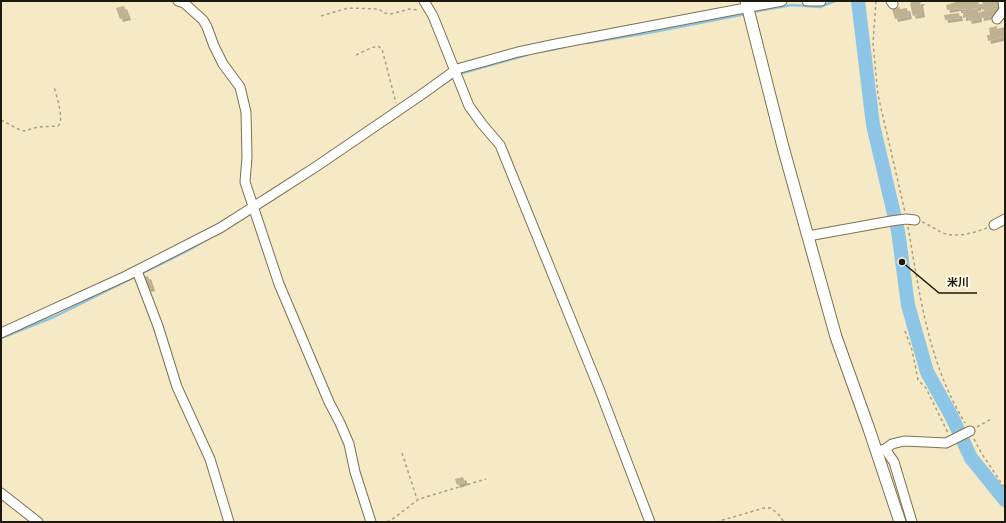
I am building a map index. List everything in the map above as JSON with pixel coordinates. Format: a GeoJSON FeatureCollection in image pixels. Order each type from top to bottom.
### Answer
{"type":"FeatureCollection","features":[{"type":"Feature","properties":{"kind":"street"},"geometry":{"type":"LineString","coordinates":[[178,1],[184,3],[203,20],[223,64],[240,87],[246,112],[247,157],[245,182],[279,284],[329,402],[347,439],[355,472],[371,522]]}},
{"type":"Feature","properties":{"kind":"street"},"geometry":{"type":"LineString","coordinates":[[424,1],[433,16],[469,106],[482,124],[500,144],[603,398],[650,522]]}},
{"type":"Feature","properties":{"kind":"street"},"geometry":{"type":"LineString","coordinates":[[1,333],[138,274],[220,228],[254,211],[403,108],[456,74],[457,69],[533,48],[747,5],[782,1]]}},
{"type":"Feature","properties":{"kind":"street"},"geometry":{"type":"LineString","coordinates":[[807,1],[821,1]]}},
{"type":"Feature","properties":{"kind":"street"},"geometry":{"type":"LineString","coordinates":[[997,19],[1004,10],[1003,1]]}},
{"type":"Feature","properties":{"kind":"street"},"geometry":{"type":"LineString","coordinates":[[747,5],[783,147],[836,337],[881,450],[900,522]]}},
{"type":"Feature","properties":{"kind":"street"},"geometry":{"type":"LineString","coordinates":[[994,225],[1005,219]]}},
{"type":"Feature","properties":{"kind":"street"},"geometry":{"type":"LineString","coordinates":[[808,236],[896,220],[915,220]]}},
{"type":"Feature","properties":{"kind":"street"},"geometry":{"type":"LineString","coordinates":[[138,274],[158,326],[177,387],[210,459],[229,522]]}},
{"type":"Feature","properties":{"kind":"street"},"geometry":{"type":"LineString","coordinates":[[881,450],[892,444],[904,441],[942,444],[961,436]]}},
{"type":"Feature","properties":{"kind":"street"},"geometry":{"type":"LineString","coordinates":[[881,450],[894,462],[912,522]]}},
{"type":"Feature","properties":{"kind":"street"},"geometry":{"type":"LineString","coordinates":[[1,493],[38,522]]}},
{"type":"Feature","properties":{"kind":"path"},"geometry":{"type":"LineString","coordinates":[[321,16],[348,8],[379,9],[384,13],[391,14],[409,9],[429,10]]}},
{"type":"Feature","properties":{"kind":"path"},"geometry":{"type":"LineString","coordinates":[[356,55],[378,46],[382,49],[396,103],[403,108]]}},
{"type":"Feature","properties":{"kind":"path"},"geometry":{"type":"LineString","coordinates":[[1,120],[24,131],[38,127],[58,126],[61,123],[62,117],[54,86]]}},
{"type":"Feature","properties":{"kind":"path"},"geometry":{"type":"LineString","coordinates":[[915,220],[929,225],[942,233],[953,236],[970,234],[994,225]]}},
{"type":"Feature","properties":{"kind":"path"},"geometry":{"type":"LineString","coordinates":[[905,331],[912,350],[918,380],[926,388],[961,436],[991,419]]}},
{"type":"Feature","properties":{"kind":"path"},"geometry":{"type":"LineString","coordinates":[[975,440],[982,454],[1004,487]]}},
{"type":"Feature","properties":{"kind":"path"},"geometry":{"type":"LineString","coordinates":[[402,453],[417,500]]}},
{"type":"Feature","properties":{"kind":"path"},"geometry":{"type":"LineString","coordinates":[[387,522],[417,500],[486,479]]}},
{"type":"Feature","properties":{"kind":"path"},"geometry":{"type":"LineString","coordinates":[[716,522],[764,508],[772,508],[784,522]]}},
{"type":"Feature","properties":{"kind":"building"},"geometry":{"type":"Polygon","coordinates":[[[911,1],[922,1],[920,3],[922,14],[913,16],[910,4],[911,1]]]}},
{"type":"Feature","properties":{"kind":"building"},"geometry":{"type":"Polygon","coordinates":[[[955,1],[979,1],[978,8],[958,10],[958,8],[947,10],[946,5],[956,2],[955,1]]]}},
{"type":"Feature","properties":{"kind":"building"},"geometry":{"type":"Polygon","coordinates":[[[982,1],[1000,1],[1001,5],[982,10],[980,5],[983,4],[982,1]]]}},
{"type":"Feature","properties":{"kind":"building"},"geometry":{"type":"Polygon","coordinates":[[[124,6],[128,17],[120,19],[116,8],[124,6]]]}},
{"type":"Feature","properties":{"kind":"building"},"geometry":{"type":"Polygon","coordinates":[[[900,7],[900,9],[907,8],[909,16],[895,19],[892,9],[900,7]]]}},
{"type":"Feature","properties":{"kind":"building"},"geometry":{"type":"Polygon","coordinates":[[[999,8],[1000,10],[997,15],[981,18],[980,12],[999,8]]]}},
{"type":"Feature","properties":{"kind":"building"},"geometry":{"type":"Polygon","coordinates":[[[978,9],[979,19],[969,21],[968,17],[963,18],[963,12],[978,9]]]}},
{"type":"Feature","properties":{"kind":"building"},"geometry":{"type":"Polygon","coordinates":[[[959,13],[960,18],[945,20],[944,15],[959,13]]]}},
{"type":"Feature","properties":{"kind":"building"},"geometry":{"type":"Polygon","coordinates":[[[997,26],[997,29],[1005,27],[1005,37],[988,41],[987,35],[990,35],[989,28],[997,26]]]}},
{"type":"Feature","properties":{"kind":"building"},"geometry":{"type":"Polygon","coordinates":[[[148,276],[152,288],[148,289],[144,277],[148,276]]]}},
{"type":"Feature","properties":{"kind":"building"},"geometry":{"type":"Polygon","coordinates":[[[463,477],[465,482],[457,485],[455,479],[463,477]]]}},
{"type":"Feature","properties":{"kind":"waterway"},"geometry":{"type":"LineString","coordinates":[[752,12],[792,5],[820,7],[835,1]]}},
{"type":"Feature","properties":{"kind":"waterway"},"geometry":{"type":"LineString","coordinates":[[858,1],[873,125],[898,231],[908,305],[927,372],[952,417],[971,458],[1005,500]]}},
{"type":"Feature","properties":{"kind":"waterway"},"geometry":{"type":"LineString","coordinates":[[587,43],[746,14]]}},
{"type":"Feature","properties":{"kind":"waterway"},"geometry":{"type":"LineString","coordinates":[[540,52],[565,47]]}},
{"type":"Feature","properties":{"kind":"waterway"},"geometry":{"type":"LineString","coordinates":[[459,74],[527,55]]}},
{"type":"Feature","properties":{"kind":"waterway"},"geometry":{"type":"LineString","coordinates":[[441,86],[455,76]]}},
{"type":"Feature","properties":{"kind":"waterway"},"geometry":{"type":"LineString","coordinates":[[1,338],[54,317],[189,250],[208,239]]}},
{"type":"Feature","properties":{"kind":"place","name":"米川"},"geometry":{"type":"Point","coordinates":[902,262]}}]}
